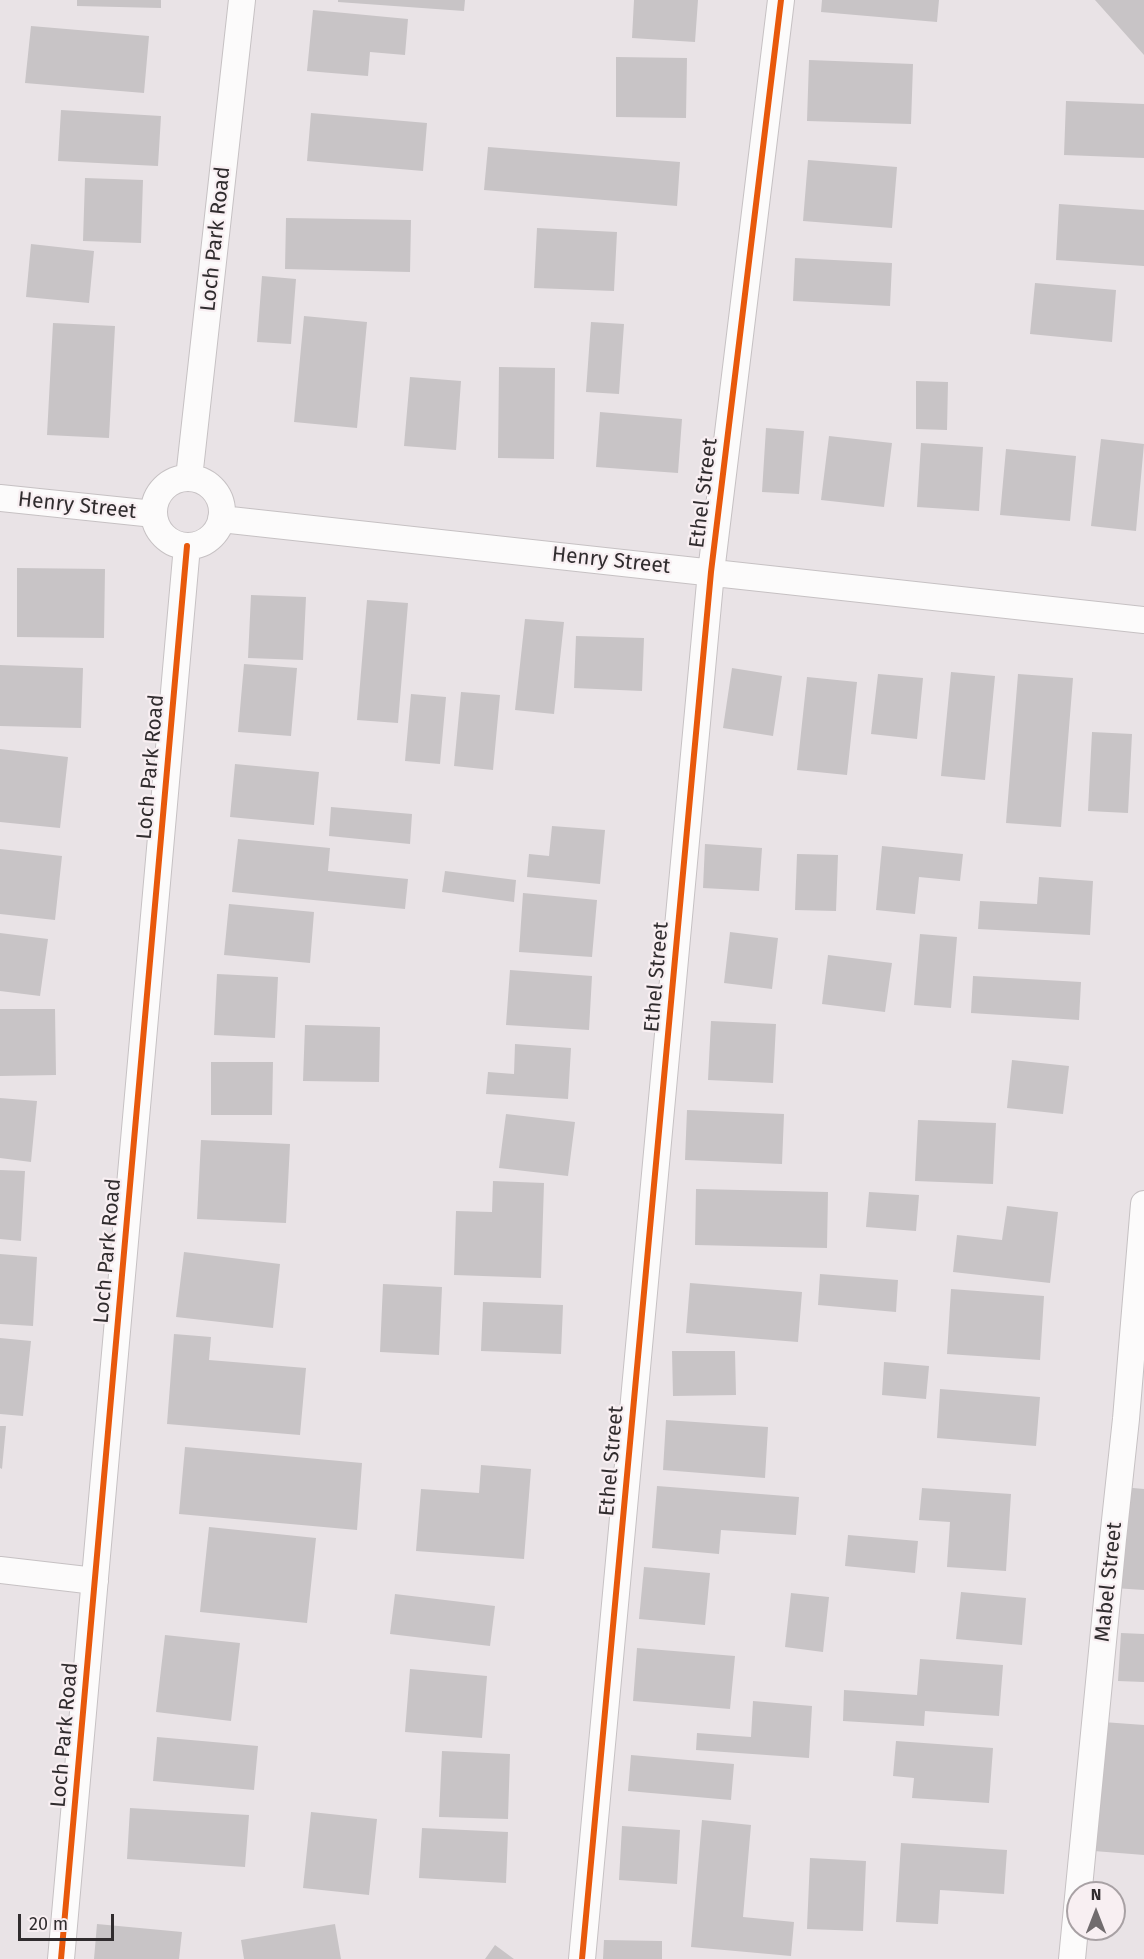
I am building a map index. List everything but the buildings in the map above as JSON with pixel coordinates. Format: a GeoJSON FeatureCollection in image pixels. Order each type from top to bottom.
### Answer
{"type":"FeatureCollection","features":[{"type":"Feature","properties":{"kind":"street","name":"Loch Park Road"},"geometry":{"type":"LineString","coordinates":[[189,478],[242,0]]}},
{"type":"Feature","properties":{"kind":"street","name":"Ethel Street"},"geometry":{"type":"LineString","coordinates":[[582,1959],[711,572],[781,0]]}},
{"type":"Feature","properties":{"kind":"street"},"geometry":{"type":"LineString","coordinates":[[189,478],[211,486],[218,495],[222,507],[221,519],[212,536],[203,542],[187,546],[165,537],[158,528],[154,514],[155,502],[160,492],[169,484],[189,478]]}},
{"type":"Feature","properties":{"kind":"street","name":"Henry Street"},"geometry":{"type":"LineString","coordinates":[[0,498],[154,514]]}},
{"type":"Feature","properties":{"kind":"street","name":"Henry Street"},"geometry":{"type":"LineString","coordinates":[[221,519],[1144,620]]}},
{"type":"Feature","properties":{"kind":"street","name":"Loch Park Road"},"geometry":{"type":"LineString","coordinates":[[61,1959],[187,546]]}},
{"type":"Feature","properties":{"kind":"street","name":"Mabel Street"},"geometry":{"type":"LineString","coordinates":[[1072,1959],[1111,1550],[1135,1420],[1144,1204]]}},
{"type":"Feature","properties":{"kind":"street"},"geometry":{"type":"LineString","coordinates":[[0,1570],[95,1581]]}},
{"type":"Feature","properties":{"kind":"cycle path"},"geometry":{"type":"LineString","coordinates":[[582,1959],[711,572],[781,0]]}},
{"type":"Feature","properties":{"kind":"cycle path"},"geometry":{"type":"LineString","coordinates":[[61,1959],[187,546]]}}]}
